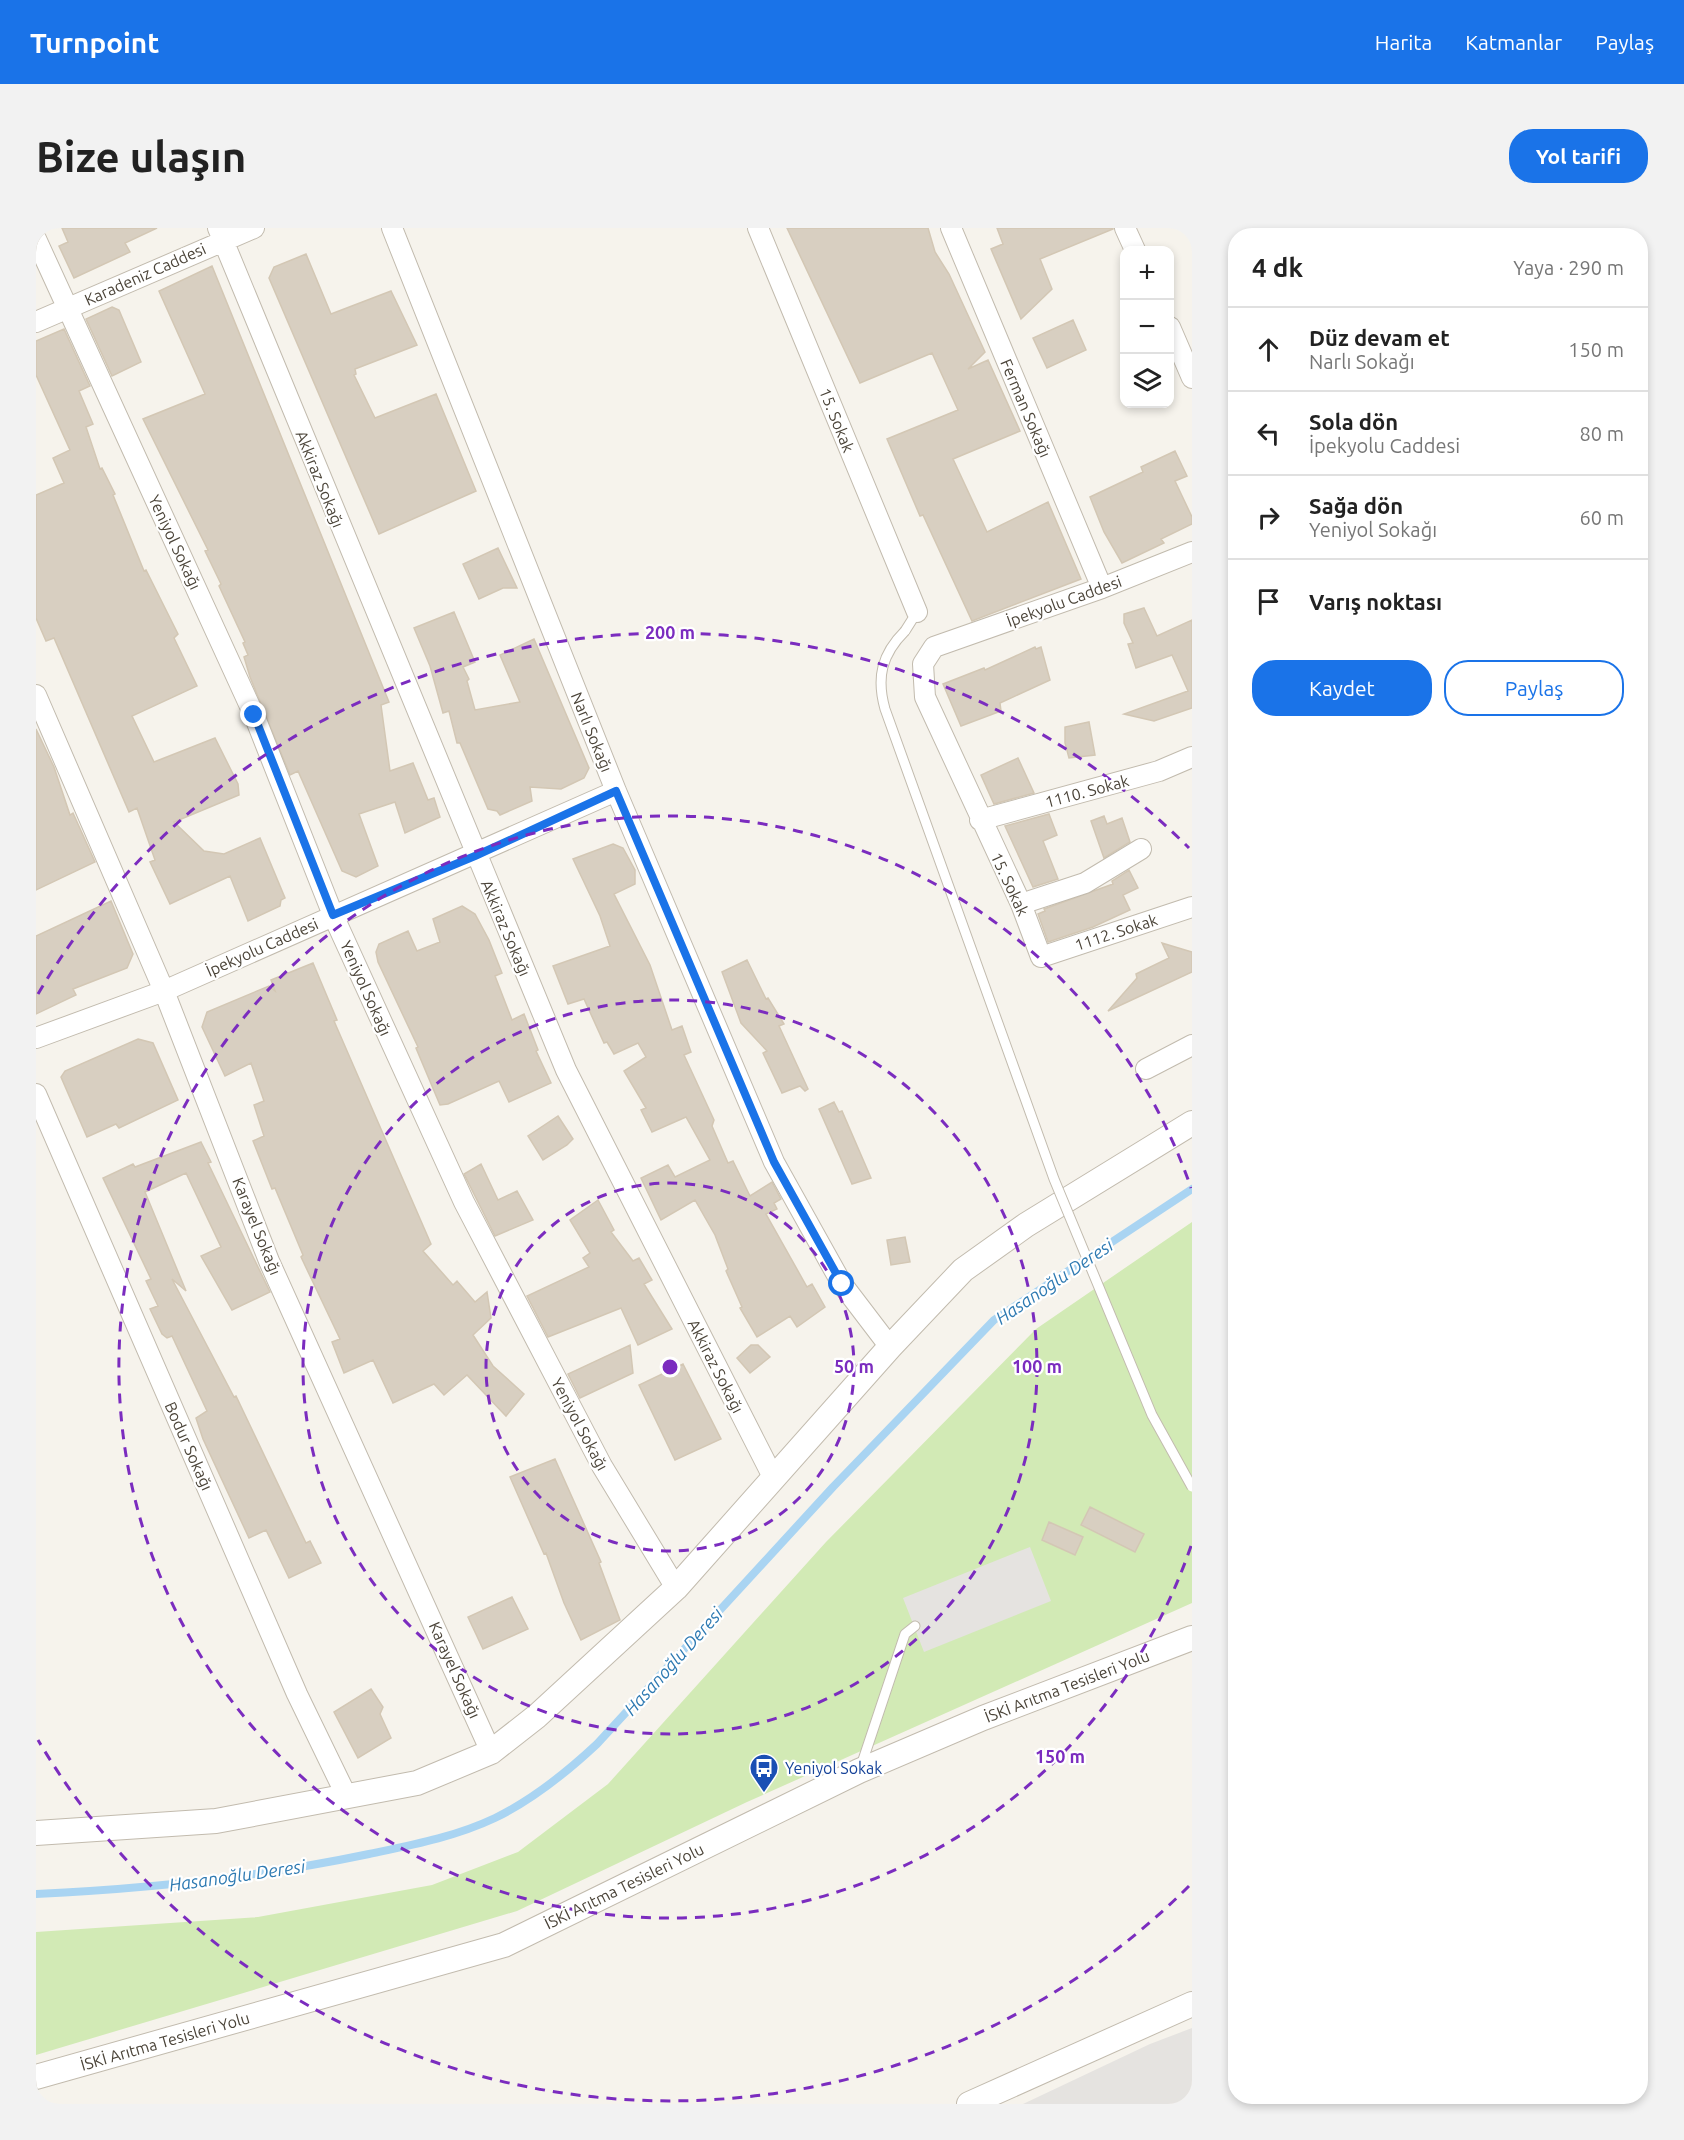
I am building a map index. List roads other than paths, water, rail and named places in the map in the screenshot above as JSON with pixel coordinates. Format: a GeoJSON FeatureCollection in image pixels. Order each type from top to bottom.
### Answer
{"type":"FeatureCollection","features":[{"type":"Feature","properties":{"kind":"street","name":"Karadeniz Caddesi"},"geometry":{"type":"LineString","coordinates":[[36,322],[220,234],[254,228]]}},
{"type":"Feature","properties":{"kind":"street","name":"Narlı Sokağı"},"geometry":{"type":"LineString","coordinates":[[392,228],[616,791],[774,1162],[842,1284],[890,1347]]}},
{"type":"Feature","properties":{"kind":"street","name":"15. Sokak"},"geometry":{"type":"LineString","coordinates":[[758,228],[917,612]]}},
{"type":"Feature","properties":{"kind":"street","name":"Ferman Sokağı"},"geometry":{"type":"LineString","coordinates":[[951,228],[1102,588]]}},
{"type":"Feature","properties":{"kind":"street"},"geometry":{"type":"LineString","coordinates":[[1125,228],[1133,246]]}},
{"type":"Feature","properties":{"kind":"street","name":"Akkiraz Sokağı"},"geometry":{"type":"LineString","coordinates":[[220,234],[475,856],[566,1070],[774,1479]]}},
{"type":"Feature","properties":{"kind":"street","name":"Yeniyol Sokağı"},"geometry":{"type":"LineString","coordinates":[[36,238],[254,715],[333,915],[464,1202],[602,1466],[676,1588]]}},
{"type":"Feature","properties":{"kind":"street"},"geometry":{"type":"LineString","coordinates":[[1174,336],[1192,378]]}},
{"type":"Feature","properties":{"kind":"street","name":"İpekyolu Caddesi"},"geometry":{"type":"LineString","coordinates":[[934,647],[1102,588],[1192,552]]}},
{"type":"Feature","properties":{"kind":"street","name":"15. Sokak"},"geometry":{"type":"LineString","coordinates":[[934,647],[923,664],[925,697],[980,820],[1021,904],[1041,957]]}},
{"type":"Feature","properties":{"kind":"street","name":"Karayel Sokağı"},"geometry":{"type":"LineString","coordinates":[[36,695],[164,991],[269,1261],[491,1752]]}},
{"type":"Feature","properties":{"kind":"street","name":"1110. Sokak"},"geometry":{"type":"LineString","coordinates":[[980,820],[1159,771],[1192,757]]}},
{"type":"Feature","properties":{"kind":"street","name":"İpekyolu Caddesi"},"geometry":{"type":"LineString","coordinates":[[36,1038],[164,991],[333,915],[475,856],[616,791]]}},
{"type":"Feature","properties":{"kind":"street"},"geometry":{"type":"LineString","coordinates":[[1021,904],[1085,884],[1141,849]]}},
{"type":"Feature","properties":{"kind":"street","name":"1112. Sokak"},"geometry":{"type":"LineString","coordinates":[[1041,957],[1192,907]]}},
{"type":"Feature","properties":{"kind":"street"},"geometry":{"type":"LineString","coordinates":[[1146,1070],[1192,1045]]}},
{"type":"Feature","properties":{"kind":"street","name":"Bodur Sokağı"},"geometry":{"type":"LineString","coordinates":[[36,1094],[297,1694],[347,1797]]}},
{"type":"Feature","properties":{"kind":"street"},"geometry":{"type":"LineString","coordinates":[[36,1833],[216,1821],[417,1783],[491,1752],[537,1716],[676,1588],[890,1347],[963,1270],[1026,1225],[1192,1123]]}},
{"type":"Feature","properties":{"kind":"street","name":"İSKİ Arıtma Tesisleri Yolu"},"geometry":{"type":"LineString","coordinates":[[36,2077],[504,1945],[859,1771],[983,1718],[1192,1638]]}},
{"type":"Feature","properties":{"kind":"street"},"geometry":{"type":"LineString","coordinates":[[969,2104],[1192,2004]]}},
{"type":"Feature","properties":{"kind":"lane"},"geometry":{"type":"LineString","coordinates":[[917,612],[882,663],[880,688],[885,709],[1054,1179],[1152,1415],[1192,1487]]}},
{"type":"Feature","properties":{"kind":"lane"},"geometry":{"type":"LineString","coordinates":[[859,1771],[905,1634],[915,1626]]}},
{"type":"Feature","properties":{"kind":"waterway","name":"Hasanoğlu Deresi"},"geometry":{"type":"LineString","coordinates":[[36,1894],[203,1881],[328,1862],[449,1835],[480,1825],[523,1802],[561,1775],[597,1744],[833,1487],[994,1320],[1192,1189]]}},
{"type":"Feature","properties":{"kind":"place","name":"Yeniyol Sokak"},"geometry":{"type":"Point","coordinates":[764,1794]}}]}
